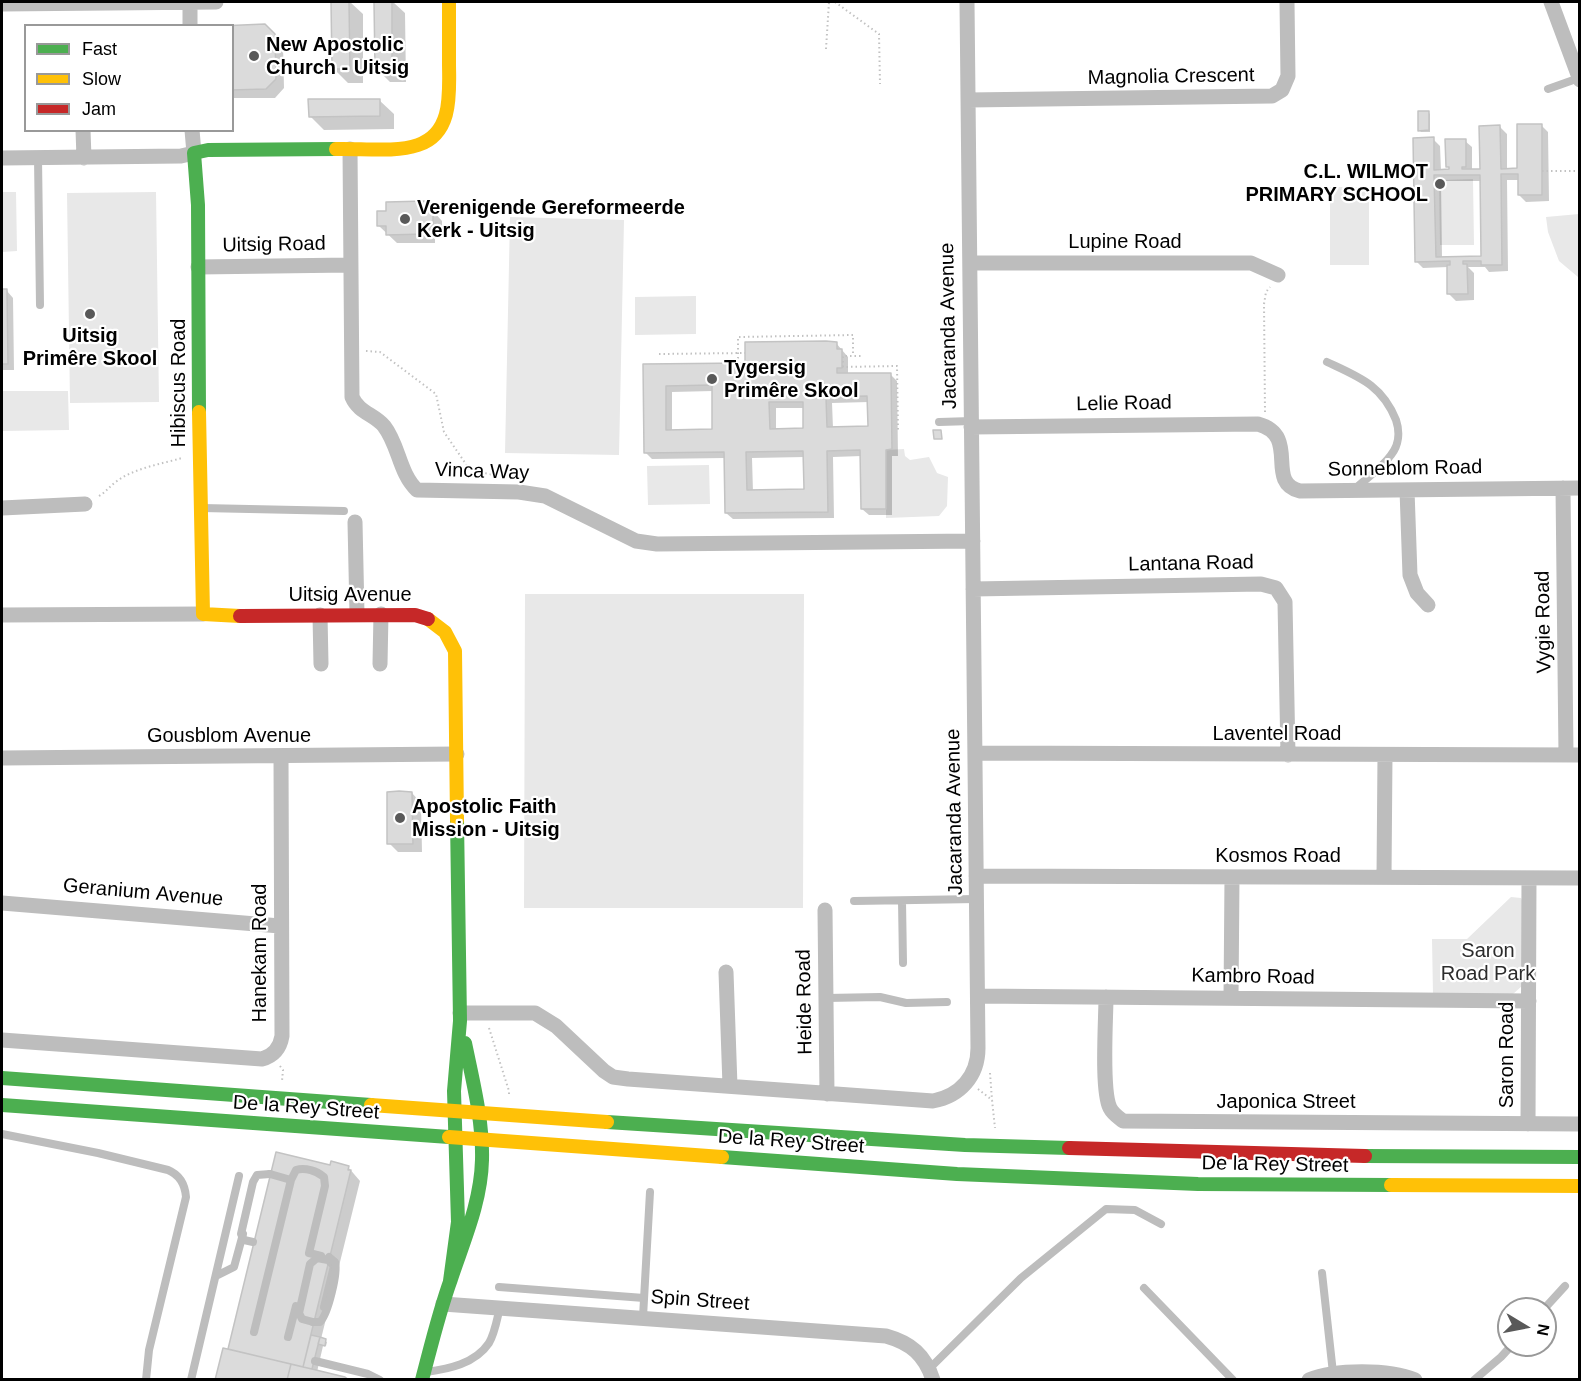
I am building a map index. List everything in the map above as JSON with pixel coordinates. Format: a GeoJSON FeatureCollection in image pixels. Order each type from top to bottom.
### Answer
{"type":"FeatureCollection","features":[{"type":"Feature","properties":{"kind":"main road"},"geometry":{"type":"LineString","coordinates":[[194,153],[208,150],[409,147],[417,146],[432,138],[442,125],[449,110],[449,2]]}},
{"type":"Feature","properties":{"kind":"main road","name":"Hibiscus Road"},"geometry":{"type":"LineString","coordinates":[[194,153],[203,614]]}},
{"type":"Feature","properties":{"kind":"main road","name":"Uitsig Avenue"},"geometry":{"type":"LineString","coordinates":[[203,614],[423,616],[438,625],[449,636],[455,651],[460,1017],[454,1111],[458,1222],[450,1281]]}},
{"type":"Feature","properties":{"kind":"main road","name":"Uitsig Avenue"},"geometry":{"type":"LineString","coordinates":[[450,1281],[467,1236],[476,1201],[482,1161],[480,1113],[460,1017]]}},
{"type":"Feature","properties":{"kind":"main road","name":"De la Rey Street"},"geometry":{"type":"LineString","coordinates":[[2,1078],[731,1131],[998,1146],[1323,1156],[1580,1157]]}},
{"type":"Feature","properties":{"kind":"main road","name":"De la Rey Street"},"geometry":{"type":"LineString","coordinates":[[2,1105],[1056,1179],[1198,1184],[1580,1186]]}},
{"type":"Feature","properties":{"kind":"main road"},"geometry":{"type":"LineString","coordinates":[[423,1376],[450,1281]]}},
{"type":"Feature","properties":{"kind":"street"},"geometry":{"type":"LineString","coordinates":[[190,2],[190,24]]}},
{"type":"Feature","properties":{"kind":"street"},"geometry":{"type":"LineString","coordinates":[[2,4],[216,2]]}},
{"type":"Feature","properties":{"kind":"street","name":"Jacaranda Avenue"},"geometry":{"type":"LineString","coordinates":[[460,1017],[535,1013],[556,1026],[597,1066],[613,1077],[933,1101],[955,1093],[967,1083],[976,1065],[978,996],[967,2]]}},
{"type":"Feature","properties":{"kind":"street","name":"Magnolia Crescent"},"geometry":{"type":"LineString","coordinates":[[968,100],[1272,96],[1282,90],[1288,76],[1287,2]]}},
{"type":"Feature","properties":{"kind":"street"},"geometry":{"type":"LineString","coordinates":[[1551,2],[1579,79]]}},
{"type":"Feature","properties":{"kind":"street"},"geometry":{"type":"LineString","coordinates":[[83,132],[84,158]]}},
{"type":"Feature","properties":{"kind":"street"},"geometry":{"type":"LineString","coordinates":[[2,158],[182,156],[194,153],[192,132]]}},
{"type":"Feature","properties":{"kind":"street","name":"Vinca Way"},"geometry":{"type":"LineString","coordinates":[[350,149],[352,398],[356,406],[383,426],[390,436],[408,479],[417,490],[519,492],[545,496],[636,541],[657,544],[973,541]]}},
{"type":"Feature","properties":{"kind":"street","name":"Lupine Road"},"geometry":{"type":"LineString","coordinates":[[970,263],[1251,263],[1278,275]]}},
{"type":"Feature","properties":{"kind":"street","name":"Uitsig Road"},"geometry":{"type":"LineString","coordinates":[[198,267],[350,265]]}},
{"type":"Feature","properties":{"kind":"street","name":"Lelie Road"},"geometry":{"type":"LineString","coordinates":[[972,424],[1252,424],[1264,426],[1274,432]]}},
{"type":"Feature","properties":{"kind":"street","name":"Sonneblom Road"},"geometry":{"type":"LineString","coordinates":[[1274,432],[1282,449],[1282,474],[1291,487],[1305,491],[1580,488]]}},
{"type":"Feature","properties":{"kind":"street","name":"Vygie Road"},"geometry":{"type":"LineString","coordinates":[[1563,488],[1572,634],[1573,755]]}},
{"type":"Feature","properties":{"kind":"street"},"geometry":{"type":"LineString","coordinates":[[1407,490],[1410,575],[1417,593],[1428,605]]}},
{"type":"Feature","properties":{"kind":"street"},"geometry":{"type":"LineString","coordinates":[[2,508],[85,504]]}},
{"type":"Feature","properties":{"kind":"street"},"geometry":{"type":"LineString","coordinates":[[355,522],[357,615]]}},
{"type":"Feature","properties":{"kind":"street","name":"Lantana Road"},"geometry":{"type":"LineString","coordinates":[[973,589],[1261,584],[1276,588],[1285,602],[1288,755]]}},
{"type":"Feature","properties":{"kind":"street","name":"Uitsig Avenue"},"geometry":{"type":"LineString","coordinates":[[2,615],[203,614]]}},
{"type":"Feature","properties":{"kind":"street"},"geometry":{"type":"LineString","coordinates":[[380,664],[381,614]]}},
{"type":"Feature","properties":{"kind":"street"},"geometry":{"type":"LineString","coordinates":[[320,615],[321,664]]}},
{"type":"Feature","properties":{"kind":"street","name":"Laventel Road"},"geometry":{"type":"LineString","coordinates":[[975,753],[1573,755]]}},
{"type":"Feature","properties":{"kind":"street","name":"Gousblom Avenue"},"geometry":{"type":"LineString","coordinates":[[2,758],[457,754]]}},
{"type":"Feature","properties":{"kind":"street"},"geometry":{"type":"LineString","coordinates":[[1384,878],[1385,754]]}},
{"type":"Feature","properties":{"kind":"street","name":"Hanekam Road"},"geometry":{"type":"LineString","coordinates":[[2,1040],[262,1059],[267,1058],[279,1047],[282,1036],[281,756]]}},
{"type":"Feature","properties":{"kind":"street","name":"Kosmos Road"},"geometry":{"type":"LineString","coordinates":[[976,876],[1580,878]]}},
{"type":"Feature","properties":{"kind":"street"},"geometry":{"type":"LineString","coordinates":[[1231,998],[1232,877]]}},
{"type":"Feature","properties":{"kind":"street","name":"Saron Road"},"geometry":{"type":"LineString","coordinates":[[1528,1124],[1529,878]]}},
{"type":"Feature","properties":{"kind":"street","name":"Geranium Avenue"},"geometry":{"type":"LineString","coordinates":[[2,903],[280,926]]}},
{"type":"Feature","properties":{"kind":"street","name":"Heide Road"},"geometry":{"type":"LineString","coordinates":[[825,910],[827,1094]]}},
{"type":"Feature","properties":{"kind":"street"},"geometry":{"type":"LineString","coordinates":[[726,972],[730,1086]]}},
{"type":"Feature","properties":{"kind":"street","name":"Kambro Road"},"geometry":{"type":"LineString","coordinates":[[978,996],[1528,1001]]}},
{"type":"Feature","properties":{"kind":"street","name":"Japonica Street"},"geometry":{"type":"LineString","coordinates":[[1106,997],[1108,1103],[1110,1110],[1123,1121],[1580,1124]]}},
{"type":"Feature","properties":{"kind":"street","name":"Spin Street"},"geometry":{"type":"LineString","coordinates":[[443,1304],[886,1336],[898,1339],[913,1348],[924,1359],[931,1374]]}},
{"type":"Feature","properties":{"kind":"street"},"geometry":{"type":"LineString","coordinates":[[1309,1380],[1333,1373],[1387,1373],[1414,1380]]}},
{"type":"Feature","properties":{"kind":"lane"},"geometry":{"type":"LineString","coordinates":[[1548,89],[1579,79]]}},
{"type":"Feature","properties":{"kind":"lane"},"geometry":{"type":"LineString","coordinates":[[38,158],[39,305]]}},
{"type":"Feature","properties":{"kind":"lane"},"geometry":{"type":"LineString","coordinates":[[1328,362],[1356,375],[1380,392],[1397,424],[1398,443],[1392,454],[1381,468],[1353,491]]}},
{"type":"Feature","properties":{"kind":"lane"},"geometry":{"type":"LineString","coordinates":[[939,422],[972,424]]}},
{"type":"Feature","properties":{"kind":"lane"},"geometry":{"type":"LineString","coordinates":[[201,508],[344,511]]}},
{"type":"Feature","properties":{"kind":"lane"},"geometry":{"type":"LineString","coordinates":[[854,901],[977,899]]}},
{"type":"Feature","properties":{"kind":"lane"},"geometry":{"type":"LineString","coordinates":[[903,901],[903,963]]}},
{"type":"Feature","properties":{"kind":"lane"},"geometry":{"type":"LineString","coordinates":[[826,998],[880,997],[906,1003],[948,1002]]}},
{"type":"Feature","properties":{"kind":"lane"},"geometry":{"type":"LineString","coordinates":[[2,1134],[168,1170],[175,1173],[182,1181],[186,1197],[149,1350],[146,1380]]}},
{"type":"Feature","properties":{"kind":"lane"},"geometry":{"type":"LineString","coordinates":[[254,1332],[291,1180],[294,1173],[300,1169],[321,1173],[325,1181],[288,1337]]}},
{"type":"Feature","properties":{"kind":"lane"},"geometry":{"type":"LineString","coordinates":[[253,1242],[244,1240],[241,1234],[253,1182],[257,1175],[291,1180]]}},
{"type":"Feature","properties":{"kind":"lane"},"geometry":{"type":"LineString","coordinates":[[191,1380],[239,1176]]}},
{"type":"Feature","properties":{"kind":"lane"},"geometry":{"type":"LineString","coordinates":[[216,1276],[234,1267],[255,1183],[261,1176],[270,1176]]}},
{"type":"Feature","properties":{"kind":"lane"},"geometry":{"type":"LineString","coordinates":[[643,1317],[650,1192]]}},
{"type":"Feature","properties":{"kind":"lane"},"geometry":{"type":"LineString","coordinates":[[931,1374],[1021,1278],[1106,1209],[1135,1210],[1161,1224]]}},
{"type":"Feature","properties":{"kind":"lane"},"geometry":{"type":"LineString","coordinates":[[309,1252],[328,1259],[335,1262],[336,1266],[325,1316],[320,1322],[312,1324],[302,1319],[298,1313],[310,1264],[317,1258],[328,1259]]}},
{"type":"Feature","properties":{"kind":"lane"},"geometry":{"type":"LineString","coordinates":[[1322,1273],[1333,1373]]}},
{"type":"Feature","properties":{"kind":"lane"},"geometry":{"type":"LineString","coordinates":[[1555,1297],[1565,1286]]}},
{"type":"Feature","properties":{"kind":"lane"},"geometry":{"type":"LineString","coordinates":[[499,1287],[644,1298]]}},
{"type":"Feature","properties":{"kind":"lane"},"geometry":{"type":"LineString","coordinates":[[1144,1288],[1233,1380]]}},
{"type":"Feature","properties":{"kind":"lane"},"geometry":{"type":"LineString","coordinates":[[423,1376],[456,1367],[487,1346],[493,1335],[500,1307]]}},
{"type":"Feature","properties":{"kind":"lane"},"geometry":{"type":"LineString","coordinates":[[1474,1380],[1501,1357]]}},
{"type":"Feature","properties":{"kind":"lane"},"geometry":{"type":"LineString","coordinates":[[315,1361],[368,1374],[380,1380]]}},
{"type":"Feature","properties":{"kind":"path"},"geometry":{"type":"LineString","coordinates":[[826,49],[829,2]]}},
{"type":"Feature","properties":{"kind":"path"},"geometry":{"type":"LineString","coordinates":[[835,2],[879,33],[880,84]]}},
{"type":"Feature","properties":{"kind":"path"},"geometry":{"type":"LineString","coordinates":[[1542,171],[1580,171]]}},
{"type":"Feature","properties":{"kind":"path"},"geometry":{"type":"LineString","coordinates":[[1265,416],[1264,304],[1266,292]]}},
{"type":"Feature","properties":{"kind":"path"},"geometry":{"type":"LineString","coordinates":[[738,363],[738,337],[853,335],[853,356]]}},
{"type":"Feature","properties":{"kind":"path"},"geometry":{"type":"LineString","coordinates":[[352,351],[380,352],[436,394],[444,432],[470,470],[497,476]]}},
{"type":"Feature","properties":{"kind":"path"},"geometry":{"type":"LineString","coordinates":[[659,354],[745,353]]}},
{"type":"Feature","properties":{"kind":"path"},"geometry":{"type":"LineString","coordinates":[[861,356],[843,356],[843,367],[897,366],[898,430]]}},
{"type":"Feature","properties":{"kind":"path"},"geometry":{"type":"LineString","coordinates":[[85,504],[107,491],[117,481],[134,473],[199,454]]}},
{"type":"Feature","properties":{"kind":"path"},"geometry":{"type":"LineString","coordinates":[[487,1022],[509,1097]]}},
{"type":"Feature","properties":{"kind":"path"},"geometry":{"type":"LineString","coordinates":[[278,1064],[283,1070],[282,1081]]}},
{"type":"Feature","properties":{"kind":"path"},"geometry":{"type":"LineString","coordinates":[[989,1068],[996,1132]]}},
{"type":"Feature","properties":{"kind":"path"},"geometry":{"type":"LineString","coordinates":[[976,1088],[992,1100]]}},
{"type":"Feature","properties":{"kind":"green space"},"geometry":{"type":"Polygon","coordinates":[[[1473,179],[1474,245],[1440,245],[1439,180],[1473,179]]]}},
{"type":"Feature","properties":{"kind":"green space"},"geometry":{"type":"Polygon","coordinates":[[[1330,187],[1369,187],[1369,265],[1330,265],[1330,187]]]}},
{"type":"Feature","properties":{"kind":"green space"},"geometry":{"type":"Polygon","coordinates":[[[2,192],[16,192],[17,251],[2,252],[2,192]]]}},
{"type":"Feature","properties":{"kind":"green space"},"geometry":{"type":"Polygon","coordinates":[[[156,192],[159,402],[70,403],[67,193],[156,192]]]}},
{"type":"Feature","properties":{"kind":"green space"},"geometry":{"type":"Polygon","coordinates":[[[1579,214],[1580,277],[1578,277],[1559,261],[1548,232],[1546,217],[1579,214]]]}},
{"type":"Feature","properties":{"kind":"green space"},"geometry":{"type":"Polygon","coordinates":[[[510,217],[624,220],[619,455],[505,453],[510,217]]]}},
{"type":"Feature","properties":{"kind":"green space"},"geometry":{"type":"Polygon","coordinates":[[[696,296],[696,334],[635,335],[635,297],[696,296]]]}},
{"type":"Feature","properties":{"kind":"green space"},"geometry":{"type":"Polygon","coordinates":[[[2,391],[68,391],[69,430],[2,431],[2,391]]]}},
{"type":"Feature","properties":{"kind":"green space"},"geometry":{"type":"Polygon","coordinates":[[[904,449],[905,456],[910,460],[929,457],[937,473],[948,477],[947,506],[939,516],[886,518],[886,450],[904,449]]]}},
{"type":"Feature","properties":{"kind":"green space"},"geometry":{"type":"Polygon","coordinates":[[[709,465],[710,504],[648,505],[647,466],[709,465]]]}},
{"type":"Feature","properties":{"kind":"green space"},"geometry":{"type":"Polygon","coordinates":[[[525,594],[804,594],[803,908],[524,908],[525,594]]]}},
{"type":"Feature","properties":{"kind":"green space","name":"Saron Road Park"},"geometry":{"type":"Polygon","coordinates":[[[1511,897],[1521,898],[1523,902],[1522,986],[1513,994],[1433,995],[1432,939],[1467,939],[1511,897]]]}},
{"type":"Feature","properties":{"kind":"building"},"geometry":{"type":"Polygon","coordinates":[[[331,2],[349,2],[350,69],[332,69],[331,2]]]}},
{"type":"Feature","properties":{"kind":"building"},"geometry":{"type":"Polygon","coordinates":[[[374,2],[392,2],[392,68],[375,69],[374,2]]]}},
{"type":"Feature","properties":{"kind":"building","name":"New Apostolic Church - Uitsig"},"geometry":{"type":"Polygon","coordinates":[[[265,24],[275,34],[276,79],[266,89],[234,90],[234,25],[265,24]]]}},
{"type":"Feature","properties":{"kind":"building"},"geometry":{"type":"Polygon","coordinates":[[[308,99],[380,99],[380,116],[309,117],[308,99]]]}},
{"type":"Feature","properties":{"kind":"building"},"geometry":{"type":"Polygon","coordinates":[[[1418,111],[1429,111],[1429,130],[1418,131],[1418,111]]]}},
{"type":"Feature","properties":{"kind":"building"},"geometry":{"type":"Polygon","coordinates":[[[1517,124],[1542,124],[1542,195],[1518,195],[1518,174],[1501,174],[1502,265],[1481,265],[1481,261],[1463,261],[1463,264],[1467,264],[1468,294],[1447,294],[1447,265],[1450,265],[1450,261],[1415,262],[1413,138],[1434,137],[1434,170],[1449,169],[1446,167],[1445,139],[1466,139],[1466,167],[1462,169],[1480,169],[1479,126],[1500,125],[1501,169],[1517,168],[1517,124]],[[1434,175],[1436,257],[1481,256],[1480,175],[1434,175]]]}},
{"type":"Feature","properties":{"kind":"building","name":"Verenigende Gereformeerde Kerk - Uitsig"},"geometry":{"type":"Polygon","coordinates":[[[426,201],[427,210],[433,210],[433,226],[427,226],[427,234],[386,235],[386,226],[377,226],[377,211],[386,211],[386,202],[426,201]]]}},
{"type":"Feature","properties":{"kind":"building"},"geometry":{"type":"Polygon","coordinates":[[[2,289],[7,289],[8,364],[2,364],[2,289]]]}},
{"type":"Feature","properties":{"kind":"building"},"geometry":{"type":"Polygon","coordinates":[[[745,342],[837,342],[837,349],[842,349],[842,368],[837,368],[837,373],[891,373],[892,449],[886,450],[886,509],[861,509],[860,450],[827,451],[828,512],[725,513],[724,452],[644,453],[643,364],[745,363],[745,342]],[[712,385],[666,386],[666,430],[712,429],[712,385]],[[867,396],[826,397],[827,427],[868,426],[867,396]],[[769,402],[770,429],[803,428],[803,402],[769,402]],[[803,451],[746,452],[747,490],[804,489],[803,451]]]}},
{"type":"Feature","properties":{"kind":"building"},"geometry":{"type":"Polygon","coordinates":[[[933,430],[941,430],[942,439],[934,439],[933,430]]]}},
{"type":"Feature","properties":{"kind":"building","name":"Apostolic Faith Mission - Uitsig"},"geometry":{"type":"Polygon","coordinates":[[[387,792],[412,792],[413,844],[387,844],[387,792]]]}},
{"type":"Feature","properties":{"kind":"building"},"geometry":{"type":"Polygon","coordinates":[[[276,1152],[330,1165],[331,1161],[349,1166],[348,1170],[351,1170],[303,1367],[228,1349],[276,1152]]]}},
{"type":"Feature","properties":{"kind":"building"},"geometry":{"type":"Polygon","coordinates":[[[311,1335],[320,1337],[312,1369],[303,1367],[311,1335]]]}},
{"type":"Feature","properties":{"kind":"building"},"geometry":{"type":"Polygon","coordinates":[[[320,1337],[326,1339],[325,1346],[318,1344],[320,1337]]]}},
{"type":"Feature","properties":{"kind":"building"},"geometry":{"type":"Polygon","coordinates":[[[223,1348],[291,1364],[287,1380],[215,1380],[223,1348]]]}},
{"type":"Feature","properties":{"kind":"building"},"geometry":{"type":"Polygon","coordinates":[[[291,1364],[345,1377],[349,1380],[287,1380],[291,1364]]]}},
{"type":"Feature","properties":{"kind":"traffic: fast"},"geometry":{"type":"LineString","coordinates":[[199,412],[198,205],[194,153],[208,150],[336,149]]}},
{"type":"Feature","properties":{"kind":"traffic: fast"},"geometry":{"type":"LineString","coordinates":[[450,1281],[458,1222],[454,1091],[460,1021],[457,820]]}},
{"type":"Feature","properties":{"kind":"traffic: fast"},"geometry":{"type":"LineString","coordinates":[[422,1380],[443,1304],[471,1221],[481,1176],[482,1145],[479,1116],[465,1043]]}},
{"type":"Feature","properties":{"kind":"traffic: fast"},"geometry":{"type":"LineString","coordinates":[[2,1078],[371,1105]]}},
{"type":"Feature","properties":{"kind":"traffic: fast"},"geometry":{"type":"LineString","coordinates":[[2,1105],[449,1137]]}},
{"type":"Feature","properties":{"kind":"traffic: fast"},"geometry":{"type":"LineString","coordinates":[[607,1122],[965,1145],[1069,1148]]}},
{"type":"Feature","properties":{"kind":"traffic: fast"},"geometry":{"type":"LineString","coordinates":[[1365,1156],[1580,1157]]}},
{"type":"Feature","properties":{"kind":"traffic: fast"},"geometry":{"type":"LineString","coordinates":[[722,1157],[957,1174],[1198,1184],[1391,1185]]}},
{"type":"Feature","properties":{"kind":"traffic: slow"},"geometry":{"type":"LineString","coordinates":[[336,149],[388,150],[409,147],[430,139],[438,131],[444,121],[449,98],[449,2]]}},
{"type":"Feature","properties":{"kind":"traffic: slow"},"geometry":{"type":"LineString","coordinates":[[199,412],[203,614],[240,616]]}},
{"type":"Feature","properties":{"kind":"traffic: slow"},"geometry":{"type":"LineString","coordinates":[[428,619],[445,632],[455,651],[457,820]]}},
{"type":"Feature","properties":{"kind":"traffic: slow"},"geometry":{"type":"LineString","coordinates":[[371,1105],[607,1122]]}},
{"type":"Feature","properties":{"kind":"traffic: slow"},"geometry":{"type":"LineString","coordinates":[[449,1137],[722,1157]]}},
{"type":"Feature","properties":{"kind":"traffic: slow"},"geometry":{"type":"LineString","coordinates":[[1391,1185],[1580,1186]]}},
{"type":"Feature","properties":{"kind":"traffic: jam"},"geometry":{"type":"LineString","coordinates":[[240,616],[415,615],[428,619]]}},
{"type":"Feature","properties":{"kind":"traffic: jam"},"geometry":{"type":"LineString","coordinates":[[1069,1148],[1365,1156]]}},
{"type":"Feature","properties":{"kind":"place","name":"New Apostolic Church - Uitsig"},"geometry":{"type":"Point","coordinates":[254,56]}},
{"type":"Feature","properties":{"kind":"place","name":"C.L. WILMOT PRIMARY SCHOOL"},"geometry":{"type":"Point","coordinates":[1440,184]}},
{"type":"Feature","properties":{"kind":"place","name":"Verenigende Gereformeerde Kerk - Uitsig"},"geometry":{"type":"Point","coordinates":[405,219]}},
{"type":"Feature","properties":{"kind":"place","name":"Uitsig Primêre Skool"},"geometry":{"type":"Point","coordinates":[90,314]}},
{"type":"Feature","properties":{"kind":"place","name":"Tygersig Primêre Skool"},"geometry":{"type":"Point","coordinates":[712,379]}},
{"type":"Feature","properties":{"kind":"place","name":"Apostolic Faith Mission - Uitsig"},"geometry":{"type":"Point","coordinates":[400,818]}}]}
